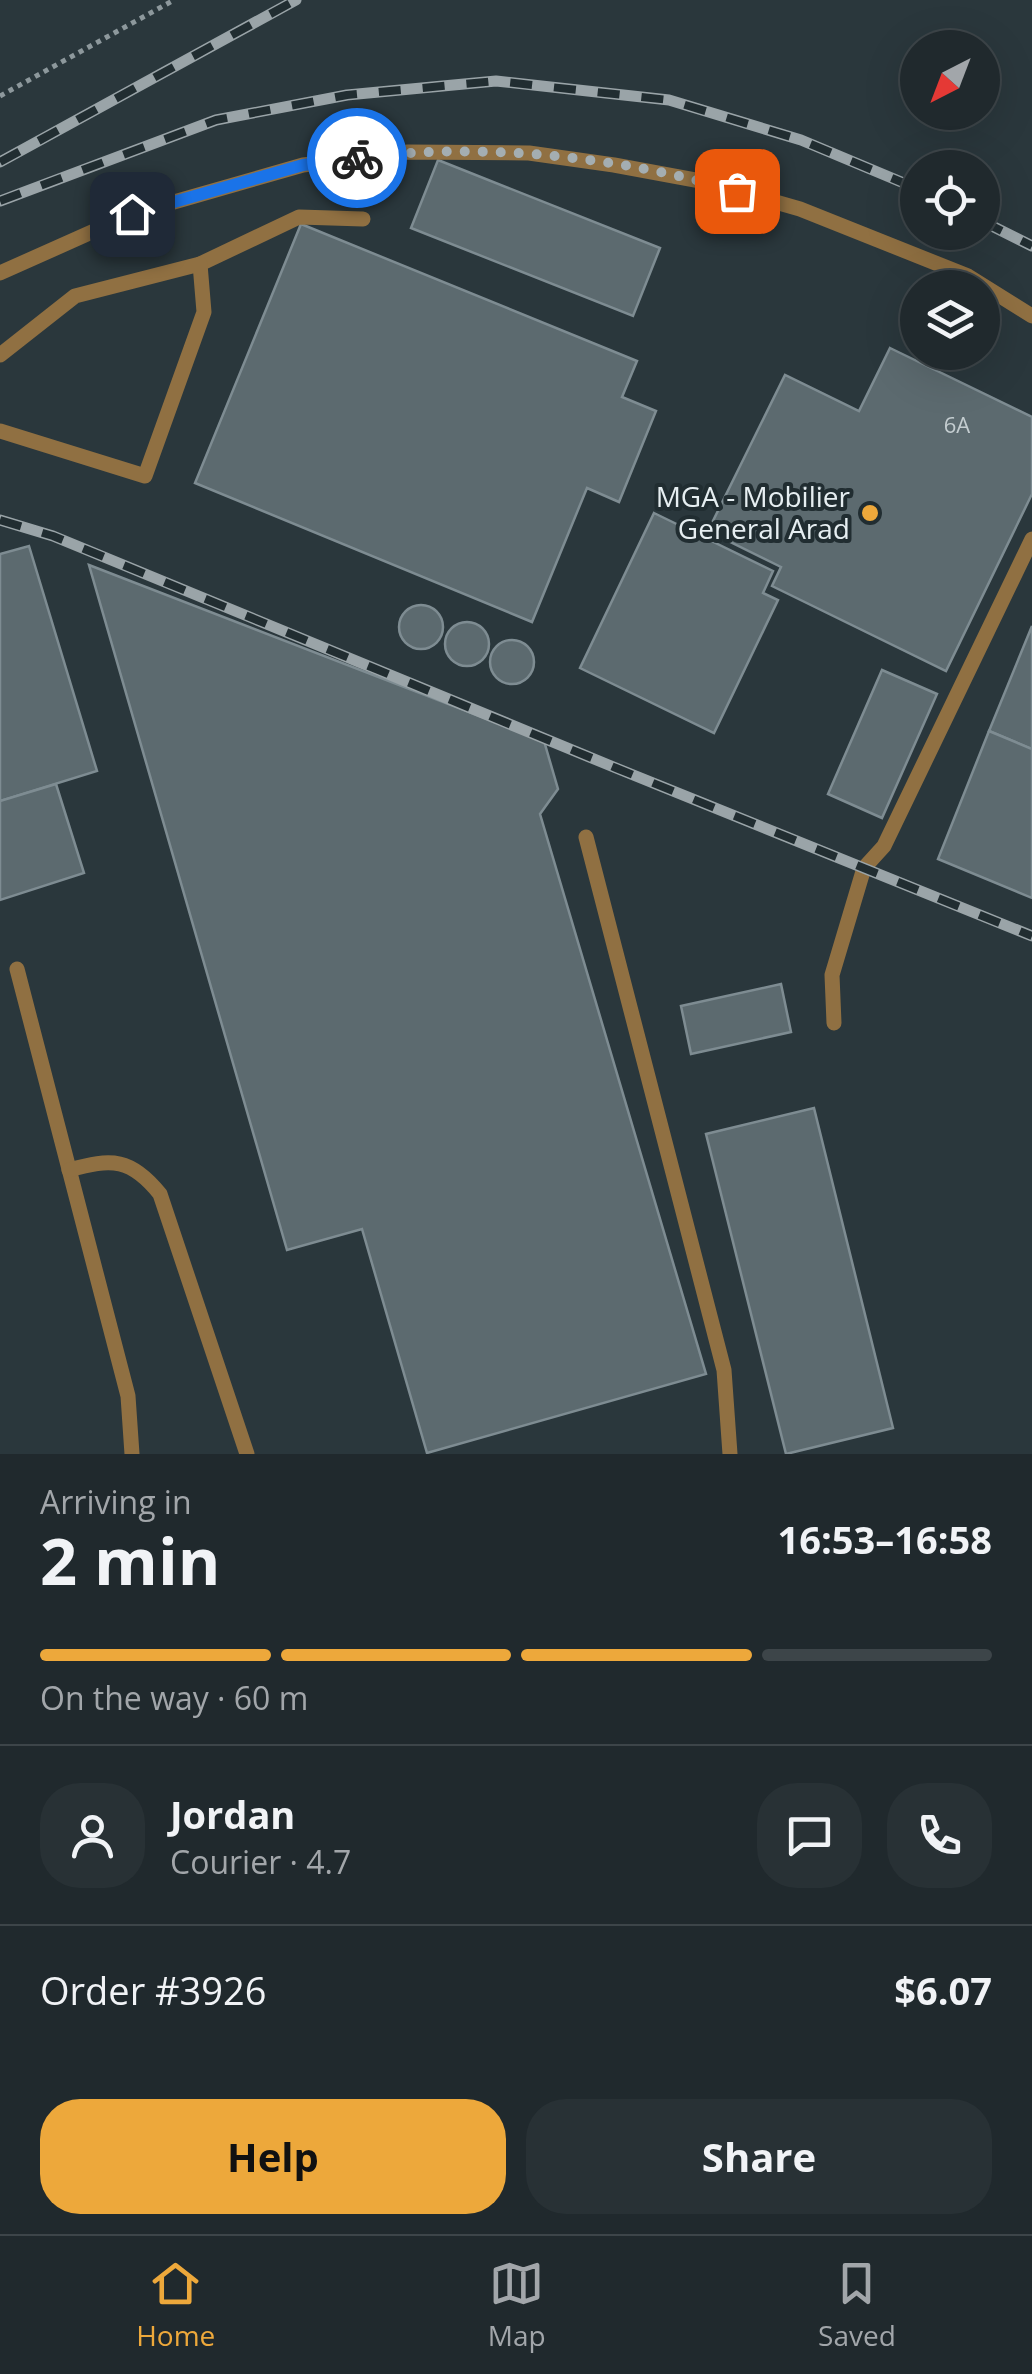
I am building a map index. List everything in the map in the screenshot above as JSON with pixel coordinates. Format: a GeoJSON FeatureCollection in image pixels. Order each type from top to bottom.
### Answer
{"type":"FeatureCollection","features":[{"type":"Feature","properties":{"kind":"lane"},"geometry":{"type":"LineString","coordinates":[[0,273],[132,214],[303,165],[408,152],[529,153],[706,182],[800,210],[968,276],[1032,316]]}},
{"type":"Feature","properties":{"kind":"lane"},"geometry":{"type":"LineString","coordinates":[[0,354],[74,296],[200,264],[299,217],[363,219]]}},
{"type":"Feature","properties":{"kind":"lane"},"geometry":{"type":"LineString","coordinates":[[0,431],[145,476],[204,312],[200,264]]}},
{"type":"Feature","properties":{"kind":"lane"},"geometry":{"type":"LineString","coordinates":[[834,1023],[832,975],[864,868],[884,846],[1032,539]]}},
{"type":"Feature","properties":{"kind":"lane"},"geometry":{"type":"LineString","coordinates":[[586,837],[724,1370],[730,1454]]}},
{"type":"Feature","properties":{"kind":"lane"},"geometry":{"type":"LineString","coordinates":[[17,968],[128,1396],[132,1454]]}},
{"type":"Feature","properties":{"kind":"lane"},"geometry":{"type":"LineString","coordinates":[[69,1170],[98,1162],[124,1163],[145,1176],[160,1194],[246,1454]]}},
{"type":"Feature","properties":{"kind":"path"},"geometry":{"type":"LineString","coordinates":[[0,96],[174,0]]}},
{"type":"Feature","properties":{"kind":"building"},"geometry":{"type":"Polygon","coordinates":[[[438,160],[660,248],[633,316],[411,228],[438,160]]]}},
{"type":"Feature","properties":{"kind":"building"},"geometry":{"type":"Polygon","coordinates":[[[301,224],[637,361],[622,397],[656,411],[619,502],[587,488],[532,622],[195,483],[301,224]]]}},
{"type":"Feature","properties":{"kind":"building","name":"MGA - Mobilier General Arad"},"geometry":{"type":"Polygon","coordinates":[[[890,348],[900,353],[900,370],[935,370],[1032,417],[1032,494],[946,671],[772,586],[781,567],[708,531],[785,375],[859,411],[890,348]]]}},
{"type":"Feature","properties":{"kind":"building"},"geometry":{"type":"Polygon","coordinates":[[[654,513],[773,571],[763,593],[778,600],[714,733],[580,668],[654,513]]]}},
{"type":"Feature","properties":{"kind":"building"},"geometry":{"type":"Polygon","coordinates":[[[29,546],[97,771],[0,801],[0,554],[29,546]]]}},
{"type":"Feature","properties":{"kind":"building"},"geometry":{"type":"Polygon","coordinates":[[[89,565],[544,741],[558,789],[540,814],[706,1374],[427,1453],[362,1229],[287,1250],[89,565]]]}},
{"type":"Feature","properties":{"kind":"building"},"geometry":{"type":"Polygon","coordinates":[[[421,605],[437,611],[443,627],[437,643],[421,649],[405,643],[399,627],[405,611],[421,605]]]}},
{"type":"Feature","properties":{"kind":"building"},"geometry":{"type":"Polygon","coordinates":[[[467,622],[483,628],[489,644],[483,660],[467,666],[451,660],[445,644],[451,628],[467,622]]]}},
{"type":"Feature","properties":{"kind":"building"},"geometry":{"type":"Polygon","coordinates":[[[1032,626],[1032,749],[989,731],[1032,626]]]}},
{"type":"Feature","properties":{"kind":"building"},"geometry":{"type":"Polygon","coordinates":[[[512,640],[528,646],[534,662],[528,678],[512,684],[496,678],[490,662],[496,646],[512,640]]]}},
{"type":"Feature","properties":{"kind":"building"},"geometry":{"type":"Polygon","coordinates":[[[882,670],[937,694],[882,818],[828,794],[882,670]]]}},
{"type":"Feature","properties":{"kind":"building"},"geometry":{"type":"Polygon","coordinates":[[[989,731],[1032,749],[1032,898],[938,859],[989,731]]]}},
{"type":"Feature","properties":{"kind":"building"},"geometry":{"type":"Polygon","coordinates":[[[56,784],[84,873],[0,900],[0,801],[56,784]]]}},
{"type":"Feature","properties":{"kind":"building"},"geometry":{"type":"Polygon","coordinates":[[[781,984],[791,1032],[691,1054],[681,1006],[781,984]]]}},
{"type":"Feature","properties":{"kind":"building"},"geometry":{"type":"Polygon","coordinates":[[[814,1108],[893,1428],[786,1454],[706,1134],[814,1108]]]}},
{"type":"Feature","properties":{"kind":"railway"},"geometry":{"type":"LineString","coordinates":[[0,162],[296,0]]}},
{"type":"Feature","properties":{"kind":"railway"},"geometry":{"type":"LineString","coordinates":[[0,201],[216,120],[347,95],[496,81],[669,100],[801,140],[900,181]]}},
{"type":"Feature","properties":{"kind":"railway"},"geometry":{"type":"LineString","coordinates":[[1000,230],[1032,246]]}},
{"type":"Feature","properties":{"kind":"railway"},"geometry":{"type":"LineString","coordinates":[[0,520],[53,536],[1032,936]]}},
{"type":"Feature","properties":{"kind":"way so far"},"geometry":{"type":"LineString","coordinates":[[357,158],[408,152],[529,153],[614,165],[737,191]]}},
{"type":"Feature","properties":{"kind":"place","name":"MGA - Mobilier General Arad"},"geometry":{"type":"Point","coordinates":[870,513]}},
{"type":"Feature","properties":{"kind":"route"},"geometry":{"type":"LineString","coordinates":[[132,214],[303,165],[357,158]]}}]}
